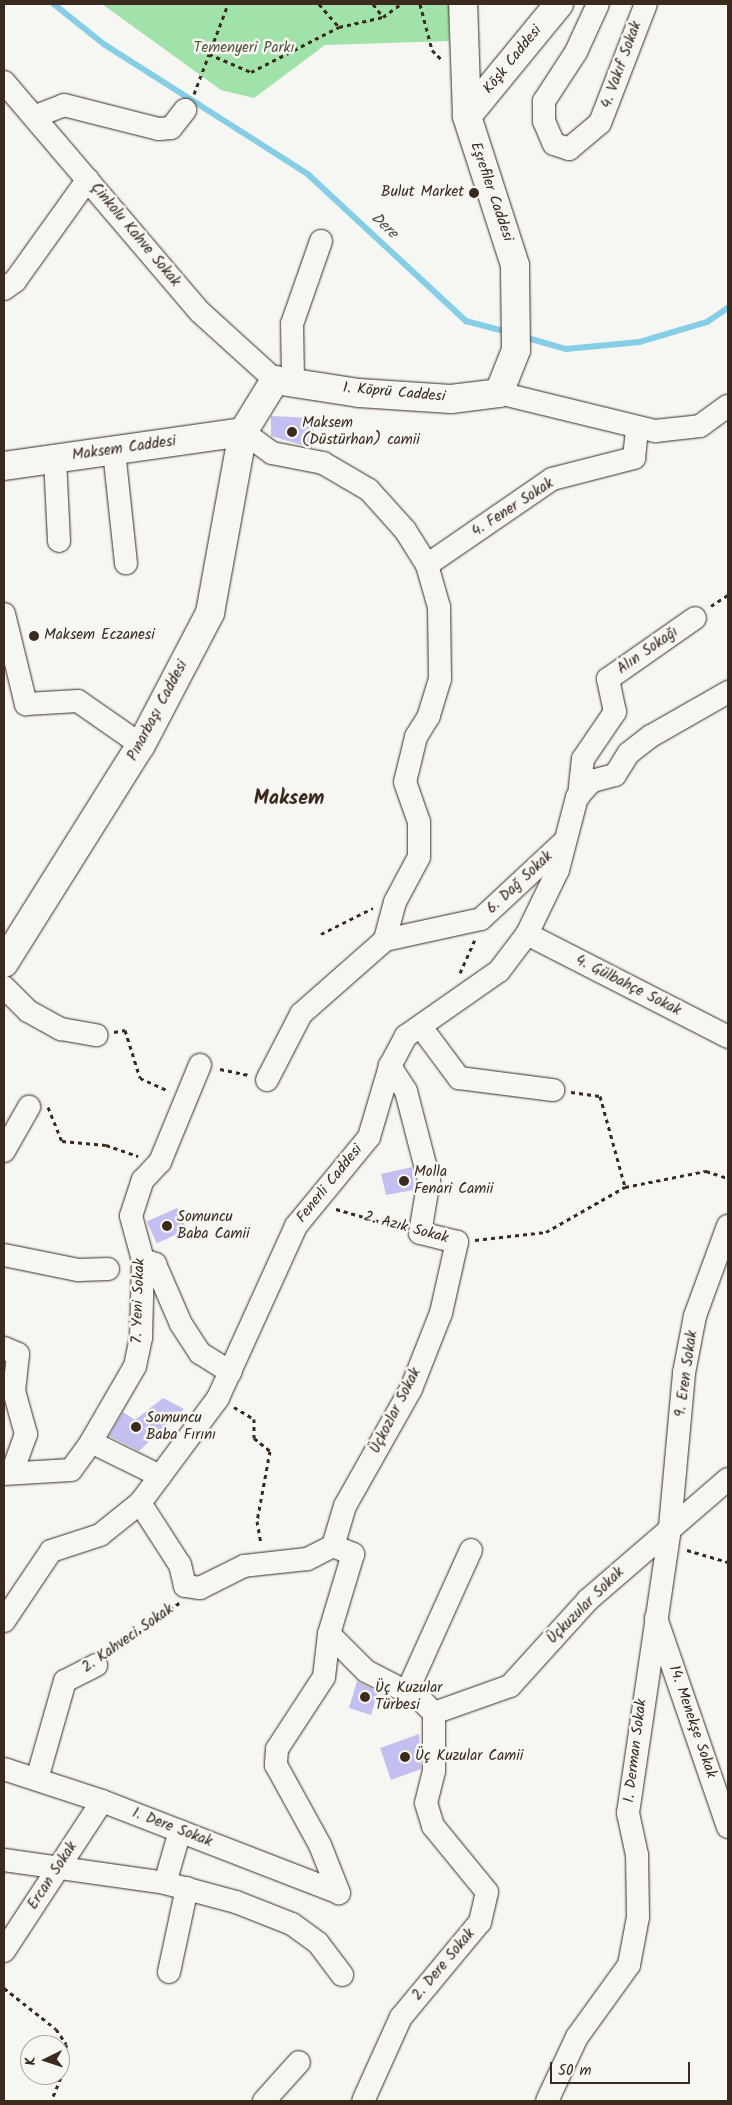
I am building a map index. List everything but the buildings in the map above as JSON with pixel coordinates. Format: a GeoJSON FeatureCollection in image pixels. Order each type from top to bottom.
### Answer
{"type":"FeatureCollection","features":[{"type":"Feature","properties":{"kind":"main road","name":"Eşrefiler Caddesi"},"geometry":{"type":"LineString","coordinates":[[462,4],[467,116],[515,265],[516,350],[499,392]]}},
{"type":"Feature","properties":{"kind":"main road","name":"Köşk Caddesi"},"geometry":{"type":"LineString","coordinates":[[467,116],[559,4]]}},
{"type":"Feature","properties":{"kind":"main road","name":"1. Köprü Caddesi"},"geometry":{"type":"LineString","coordinates":[[284,380],[368,394],[451,399],[499,392]]}},
{"type":"Feature","properties":{"kind":"main road"},"geometry":{"type":"LineString","coordinates":[[244,432],[284,380]]}},
{"type":"Feature","properties":{"kind":"main road","name":"Maksem Caddesi"},"geometry":{"type":"LineString","coordinates":[[4,466],[244,432]]}},
{"type":"Feature","properties":{"kind":"main road","name":"Pınarbaşı Caddesi"},"geometry":{"type":"LineString","coordinates":[[5,959],[141,745],[210,613],[244,432]]}},
{"type":"Feature","properties":{"kind":"street","name":"4. Vakıf Sokak"},"geometry":{"type":"LineString","coordinates":[[598,4],[576,52],[544,101],[544,121],[554,144],[570,149],[600,123],[646,4]]}},
{"type":"Feature","properties":{"kind":"street","name":"Çinkolu Kahve Sokak"},"geometry":{"type":"LineString","coordinates":[[4,82],[36,116],[200,312],[284,380]]}},
{"type":"Feature","properties":{"kind":"street"},"geometry":{"type":"LineString","coordinates":[[36,116],[64,105],[159,129],[171,128],[185,110]]}},
{"type":"Feature","properties":{"kind":"street"},"geometry":{"type":"LineString","coordinates":[[4,290],[15,281],[88,179]]}},
{"type":"Feature","properties":{"kind":"street"},"geometry":{"type":"LineString","coordinates":[[284,380],[292,324],[320,241]]}},
{"type":"Feature","properties":{"kind":"street"},"geometry":{"type":"LineString","coordinates":[[499,392],[655,431],[700,426],[728,406]]}},
{"type":"Feature","properties":{"kind":"street","name":"4. Fener Sokak"},"geometry":{"type":"LineString","coordinates":[[427,565],[552,479],[634,458],[637,428]]}},
{"type":"Feature","properties":{"kind":"street"},"geometry":{"type":"LineString","coordinates":[[244,432],[272,453],[323,463],[368,490],[405,530],[427,565],[439,607],[440,679],[408,762],[405,782],[418,822],[419,857],[395,902],[385,940],[301,1014],[267,1080]]}},
{"type":"Feature","properties":{"kind":"street"},"geometry":{"type":"LineString","coordinates":[[114,451],[126,563]]}},
{"type":"Feature","properties":{"kind":"street"},"geometry":{"type":"LineString","coordinates":[[55,459],[59,541]]}},
{"type":"Feature","properties":{"kind":"street"},"geometry":{"type":"LineString","coordinates":[[4,614],[26,704],[78,701],[141,745]]}},
{"type":"Feature","properties":{"kind":"street","name":"Alın Sokağı"},"geometry":{"type":"LineString","coordinates":[[578,796],[583,758],[615,712],[608,679],[695,618]]}},
{"type":"Feature","properties":{"kind":"street"},"geometry":{"type":"LineString","coordinates":[[578,796],[592,781],[615,775],[629,753],[651,736],[728,692]]}},
{"type":"Feature","properties":{"kind":"street","name":"6. Dağ Sokak"},"geometry":{"type":"LineString","coordinates":[[558,870],[578,796]]}},
{"type":"Feature","properties":{"kind":"street","name":"6. Dağ Sokak"},"geometry":{"type":"LineString","coordinates":[[385,940],[481,919],[565,841]]}},
{"type":"Feature","properties":{"kind":"street","name":"Fenerli Caddesi"},"geometry":{"type":"LineString","coordinates":[[4,1622],[51,1551],[100,1535],[140,1503],[218,1398],[296,1226],[368,1137],[390,1066],[406,1036],[455,1004],[498,971],[527,934],[558,870]]}},
{"type":"Feature","properties":{"kind":"street","name":"4. Gülbahçe Sokak"},"geometry":{"type":"LineString","coordinates":[[527,934],[728,1037]]}},
{"type":"Feature","properties":{"kind":"street"},"geometry":{"type":"LineString","coordinates":[[4,987],[28,1010],[61,1029],[96,1035]]}},
{"type":"Feature","properties":{"kind":"street"},"geometry":{"type":"LineString","coordinates":[[421,1027],[459,1078],[553,1090]]}},
{"type":"Feature","properties":{"kind":"street","name":"7. Yeni Sokak"},"geometry":{"type":"LineString","coordinates":[[8,1472],[45,1474],[71,1470],[91,1442],[135,1366],[141,1338],[143,1260],[131,1216],[143,1180],[160,1162],[200,1065]]}},
{"type":"Feature","properties":{"kind":"street"},"geometry":{"type":"LineString","coordinates":[[390,1066],[406,1091],[429,1180],[420,1233]]}},
{"type":"Feature","properties":{"kind":"street"},"geometry":{"type":"LineString","coordinates":[[4,1152],[29,1107]]}},
{"type":"Feature","properties":{"kind":"street","name":"9. Eren Sokak"},"geometry":{"type":"LineString","coordinates":[[668,1536],[684,1373],[695,1316],[728,1226]]}},
{"type":"Feature","properties":{"kind":"street","name":"2. Azık Sokak"},"geometry":{"type":"LineString","coordinates":[[420,1233],[457,1242]]}},
{"type":"Feature","properties":{"kind":"street","name":"Üçkozlar Sokak"},"geometry":{"type":"LineString","coordinates":[[333,1546],[345,1506],[411,1389],[441,1313],[457,1242]]}},
{"type":"Feature","properties":{"kind":"street"},"geometry":{"type":"LineString","coordinates":[[4,1255],[78,1270],[108,1269]]}},
{"type":"Feature","properties":{"kind":"street"},"geometry":{"type":"LineString","coordinates":[[143,1260],[155,1264],[181,1324],[200,1353],[231,1372]]}},
{"type":"Feature","properties":{"kind":"street"},"geometry":{"type":"LineString","coordinates":[[4,1348],[18,1354],[14,1391],[26,1434],[8,1472]]}},
{"type":"Feature","properties":{"kind":"street"},"geometry":{"type":"LineString","coordinates":[[91,1442],[160,1476]]}},
{"type":"Feature","properties":{"kind":"street","name":"Üçkuzular Sokak"},"geometry":{"type":"LineString","coordinates":[[434,1713],[510,1686],[588,1600],[668,1536],[728,1479]]}},
{"type":"Feature","properties":{"kind":"street"},"geometry":{"type":"LineString","coordinates":[[140,1503],[180,1565],[185,1586],[200,1588],[244,1566],[307,1559],[333,1546],[353,1554],[329,1634],[366,1672],[399,1691],[420,1699],[434,1713]]}},
{"type":"Feature","properties":{"kind":"street","name":"1. Derman Sokak"},"geometry":{"type":"LineString","coordinates":[[547,2101],[577,2037],[629,1966],[638,1917],[637,1855],[628,1813],[668,1536]]}},
{"type":"Feature","properties":{"kind":"street"},"geometry":{"type":"LineString","coordinates":[[399,1691],[471,1550]]}},
{"type":"Feature","properties":{"kind":"street","name":"14. Menekşe Sokak"},"geometry":{"type":"LineString","coordinates":[[655,1618],[728,1827]]}},
{"type":"Feature","properties":{"kind":"street","name":"1. Dere Sokak"},"geometry":{"type":"LineString","coordinates":[[4,1769],[102,1801],[339,1893],[320,1845],[276,1765],[277,1749],[324,1677],[329,1634]]}},
{"type":"Feature","properties":{"kind":"street","name":"2. Kahveci Sokak"},"geometry":{"type":"LineString","coordinates":[[37,1779],[65,1682],[96,1666]]}},
{"type":"Feature","properties":{"kind":"street","name":"2. Dere Sokak"},"geometry":{"type":"LineString","coordinates":[[363,2101],[401,2017],[480,1922],[487,1892],[433,1826],[426,1803],[434,1771],[434,1713]]}},
{"type":"Feature","properties":{"kind":"street","name":"Ercan Sokak"},"geometry":{"type":"LineString","coordinates":[[4,1951],[102,1801]]}},
{"type":"Feature","properties":{"kind":"street"},"geometry":{"type":"LineString","coordinates":[[165,1883],[180,1831]]}},
{"type":"Feature","properties":{"kind":"street"},"geometry":{"type":"LineString","coordinates":[[4,1860],[165,1883],[187,1888],[292,1924],[318,1943],[342,1974]]}},
{"type":"Feature","properties":{"kind":"street"},"geometry":{"type":"LineString","coordinates":[[169,1972],[187,1888]]}},
{"type":"Feature","properties":{"kind":"street"},"geometry":{"type":"LineString","coordinates":[[264,2101],[299,2062]]}},
{"type":"Feature","properties":{"kind":"path"},"geometry":{"type":"LineString","coordinates":[[201,82],[209,54],[228,4]]}},
{"type":"Feature","properties":{"kind":"path"},"geometry":{"type":"LineString","coordinates":[[319,4],[339,27]]}},
{"type":"Feature","properties":{"kind":"path"},"geometry":{"type":"LineString","coordinates":[[373,4],[382,17]]}},
{"type":"Feature","properties":{"kind":"path"},"geometry":{"type":"LineString","coordinates":[[209,54],[251,72],[339,27],[382,17],[401,4]]}},
{"type":"Feature","properties":{"kind":"path"},"geometry":{"type":"LineString","coordinates":[[420,4],[432,50],[465,86]]}},
{"type":"Feature","properties":{"kind":"path"},"geometry":{"type":"LineString","coordinates":[[321,934],[356,912],[395,902]]}},
{"type":"Feature","properties":{"kind":"path"},"geometry":{"type":"LineString","coordinates":[[455,1004],[449,994],[481,919]]}},
{"type":"Feature","properties":{"kind":"path"},"geometry":{"type":"LineString","coordinates":[[96,1035],[125,1030],[140,1078],[170,1092],[200,1065],[267,1080]]}},
{"type":"Feature","properties":{"kind":"path"},"geometry":{"type":"LineString","coordinates":[[553,1090],[600,1096],[625,1187]]}},
{"type":"Feature","properties":{"kind":"path"},"geometry":{"type":"LineString","coordinates":[[29,1107],[41,1103],[51,1109],[62,1141],[106,1145],[148,1160],[143,1180]]}},
{"type":"Feature","properties":{"kind":"path","name":"2. Azık Sokak"},"geometry":{"type":"LineString","coordinates":[[457,1242],[546,1232],[625,1187],[706,1171],[728,1178]]}},
{"type":"Feature","properties":{"kind":"path","name":"2. Azık Sokak"},"geometry":{"type":"LineString","coordinates":[[314,1202],[420,1233]]}},
{"type":"Feature","properties":{"kind":"path"},"geometry":{"type":"LineString","coordinates":[[218,1398],[254,1419],[254,1438],[270,1451],[257,1521],[264,1564]]}},
{"type":"Feature","properties":{"kind":"path"},"geometry":{"type":"LineString","coordinates":[[668,1536],[728,1562]]}},
{"type":"Feature","properties":{"kind":"path","name":"2. Kahveci Sokak"},"geometry":{"type":"LineString","coordinates":[[96,1666],[200,1588]]}},
{"type":"Feature","properties":{"kind":"path"},"geometry":{"type":"LineString","coordinates":[[4,1988],[56,2028],[66,2044],[67,2063],[51,2101]]}},
{"type":"Feature","properties":{"kind":"green space","name":"Temenyeri Parkı"},"geometry":{"type":"Polygon","coordinates":[[[102,4],[449,4],[449,41],[325,45],[254,98],[221,90],[102,4]]]}},
{"type":"Feature","properties":{"kind":"waterway","name":"Dere"},"geometry":{"type":"LineString","coordinates":[[54,4],[104,44],[308,174],[466,321],[508,332]]}},
{"type":"Feature","properties":{"kind":"waterway","name":"Dere"},"geometry":{"type":"LineString","coordinates":[[524,337],[566,349],[640,342],[707,322],[728,308]]}},
{"type":"Feature","properties":{"kind":"place","name":"Bulut Market"},"geometry":{"type":"Point","coordinates":[474,193]}},
{"type":"Feature","properties":{"kind":"place","name":"Maksem (Düstürhan) camii"},"geometry":{"type":"Point","coordinates":[292,432]}},
{"type":"Feature","properties":{"kind":"place","name":"Maksem Eczanesi"},"geometry":{"type":"Point","coordinates":[34,636]}},
{"type":"Feature","properties":{"kind":"place","name":"Molla Fenari Camii"},"geometry":{"type":"Point","coordinates":[404,1181]}},
{"type":"Feature","properties":{"kind":"place","name":"Somuncu Baba Camii"},"geometry":{"type":"Point","coordinates":[167,1226]}},
{"type":"Feature","properties":{"kind":"place","name":"Somuncu Baba Fırını"},"geometry":{"type":"Point","coordinates":[136,1427]}},
{"type":"Feature","properties":{"kind":"place","name":"Üç Kuzular Türbesi"},"geometry":{"type":"Point","coordinates":[365,1697]}},
{"type":"Feature","properties":{"kind":"place","name":"Üç Kuzular Camii"},"geometry":{"type":"Point","coordinates":[405,1757]}},
{"type":"Feature","properties":{"kind":"district","name":"Maksem"},"geometry":{"type":"Point","coordinates":[289,799]}}]}
